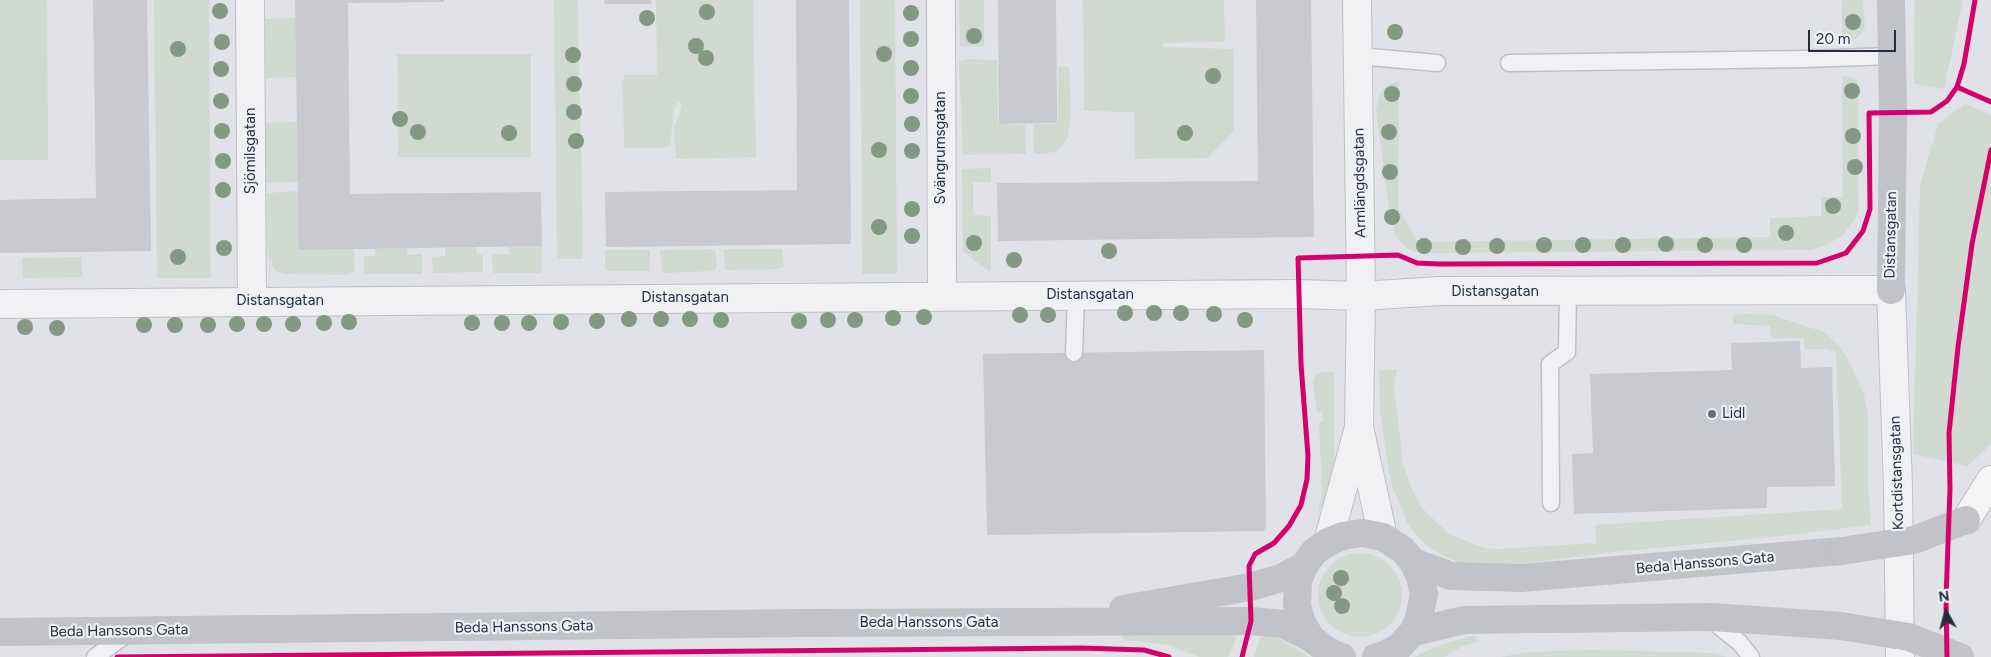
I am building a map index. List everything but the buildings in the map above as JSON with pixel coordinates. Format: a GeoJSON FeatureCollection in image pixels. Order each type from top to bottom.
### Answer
{"type":"FeatureCollection","features":[{"type":"Feature","properties":{"kind":"main road"},"geometry":{"type":"LineString","coordinates":[[1966,520],[1991,480]]}},
{"type":"Feature","properties":{"kind":"street","name":"Sjömilsgatan"},"geometry":{"type":"LineString","coordinates":[[250,0],[252,302]]}},
{"type":"Feature","properties":{"kind":"street","name":"Svängrumsgatan"},"geometry":{"type":"LineString","coordinates":[[941,0],[942,296]]}},
{"type":"Feature","properties":{"kind":"street","name":"Armlängdsgatan"},"geometry":{"type":"LineString","coordinates":[[1357,0],[1361,296],[1359,427],[1383,537]]}},
{"type":"Feature","properties":{"kind":"street","name":"Distansgatan"},"geometry":{"type":"LineString","coordinates":[[0,304],[942,296],[1298,294],[1361,296],[1440,291],[1891,290],[1891,0]]}},
{"type":"Feature","properties":{"kind":"street","name":"Kortdistansgatan"},"geometry":{"type":"LineString","coordinates":[[1891,290],[1898,486],[1900,657]]}},
{"type":"Feature","properties":{"kind":"street","name":"Armlängdsgatan"},"geometry":{"type":"LineString","coordinates":[[1328,542],[1359,427]]}},
{"type":"Feature","properties":{"kind":"street","name":"Beda Hanssons Gata"},"geometry":{"type":"LineString","coordinates":[[1413,562],[1451,576],[1521,578],[1842,551],[1914,540],[1966,520],[1991,504]]}},
{"type":"Feature","properties":{"kind":"street","name":"Beda Hanssons Gata"},"geometry":{"type":"LineString","coordinates":[[1328,651],[1302,623],[1297,606],[1298,581],[1304,566],[1314,552],[1328,542],[1343,536],[1362,533],[1383,537],[1403,550],[1413,562],[1420,577],[1424,594],[1419,619],[1396,648]]}},
{"type":"Feature","properties":{"kind":"street","name":"Beda Hanssons Gata"},"geometry":{"type":"LineString","coordinates":[[1048,622],[1250,587],[1281,578],[1304,566]]}},
{"type":"Feature","properties":{"kind":"street","name":"Beda Hanssons Gata"},"geometry":{"type":"LineString","coordinates":[[1396,648],[1464,620],[1712,617],[1840,626],[1909,637],[1960,657]]}},
{"type":"Feature","properties":{"kind":"street","name":"Beda Hanssons Gata"},"geometry":{"type":"LineString","coordinates":[[0,632],[1251,621],[1283,624],[1328,651]]}},
{"type":"Feature","properties":{"kind":"lane"},"geometry":{"type":"LineString","coordinates":[[1358,56],[1437,63]]}},
{"type":"Feature","properties":{"kind":"lane"},"geometry":{"type":"LineString","coordinates":[[1509,63],[1892,56]]}},
{"type":"Feature","properties":{"kind":"lane"},"geometry":{"type":"LineString","coordinates":[[1551,503],[1550,364],[1567,352],[1568,292]]}},
{"type":"Feature","properties":{"kind":"lane"},"geometry":{"type":"LineString","coordinates":[[1074,353],[1076,296]]}},
{"type":"Feature","properties":{"kind":"lane"},"geometry":{"type":"LineString","coordinates":[[1712,617],[1720,627],[1740,643],[1751,657]]}},
{"type":"Feature","properties":{"kind":"lane"},"geometry":{"type":"LineString","coordinates":[[95,657],[131,631]]}},
{"type":"Feature","properties":{"kind":"shaded area"},"geometry":{"type":"Polygon","coordinates":[[[0,0],[47,0],[48,160],[0,160],[0,0]]]}},
{"type":"Feature","properties":{"kind":"shaded area"},"geometry":{"type":"Polygon","coordinates":[[[154,0],[209,0],[211,278],[157,278],[154,0]]]}},
{"type":"Feature","properties":{"kind":"shaded area"},"geometry":{"type":"Polygon","coordinates":[[[554,0],[578,0],[583,259],[557,259],[554,0]]]}},
{"type":"Feature","properties":{"kind":"shaded area"},"geometry":{"type":"Polygon","coordinates":[[[656,0],[753,0],[756,157],[676,159],[674,127],[682,106],[678,101],[674,111],[670,145],[664,148],[624,148],[623,89],[621,89],[621,81],[624,80],[624,75],[657,75],[656,0]]]}},
{"type":"Feature","properties":{"kind":"shaded area"},"geometry":{"type":"Polygon","coordinates":[[[860,0],[895,0],[897,274],[862,274],[860,0]]]}},
{"type":"Feature","properties":{"kind":"shaded area"},"geometry":{"type":"Polygon","coordinates":[[[959,0],[984,0],[984,46],[960,46],[959,0]]]}},
{"type":"Feature","properties":{"kind":"shaded area"},"geometry":{"type":"Polygon","coordinates":[[[1083,0],[1224,0],[1225,42],[1163,43],[1163,47],[1234,49],[1234,131],[1207,158],[1135,159],[1134,112],[1084,111],[1083,0]]]}},
{"type":"Feature","properties":{"kind":"shaded area"},"geometry":{"type":"Polygon","coordinates":[[[1842,0],[1863,0],[1865,28],[1857,39],[1842,40],[1842,0]]]}},
{"type":"Feature","properties":{"kind":"shaded area"},"geometry":{"type":"Polygon","coordinates":[[[1915,0],[1963,0],[1944,89],[1914,84],[1915,0]]]}},
{"type":"Feature","properties":{"kind":"shaded area"},"geometry":{"type":"Polygon","coordinates":[[[296,18],[297,77],[266,78],[265,19],[296,18]]]}},
{"type":"Feature","properties":{"kind":"shaded area"},"geometry":{"type":"Polygon","coordinates":[[[397,54],[531,54],[531,157],[398,157],[397,54]]]}},
{"type":"Feature","properties":{"kind":"shaded area"},"geometry":{"type":"Polygon","coordinates":[[[967,59],[997,60],[998,124],[1025,125],[1026,154],[963,155],[959,61],[967,59]]]}},
{"type":"Feature","properties":{"kind":"shaded area"},"geometry":{"type":"Polygon","coordinates":[[[1058,67],[1069,67],[1071,110],[1068,137],[1056,152],[1034,153],[1033,124],[1058,124],[1058,67]]]}},
{"type":"Feature","properties":{"kind":"shaded area"},"geometry":{"type":"Polygon","coordinates":[[[1847,76],[1855,79],[1858,84],[1859,208],[1855,219],[1842,236],[1825,246],[1810,250],[1431,253],[1413,252],[1402,244],[1396,236],[1389,209],[1376,110],[1380,93],[1385,87],[1393,83],[1399,81],[1398,208],[1418,242],[1770,237],[1770,218],[1821,216],[1821,197],[1843,197],[1842,77],[1847,76]]]}},
{"type":"Feature","properties":{"kind":"shaded area"},"geometry":{"type":"Polygon","coordinates":[[[1965,104],[1991,115],[1991,444],[1968,466],[1913,454],[1920,185],[1938,124],[1965,104]]]}},
{"type":"Feature","properties":{"kind":"shaded area"},"geometry":{"type":"Polygon","coordinates":[[[297,122],[298,182],[266,183],[265,123],[297,122]]]}},
{"type":"Feature","properties":{"kind":"shaded area"},"geometry":{"type":"Polygon","coordinates":[[[991,168],[991,182],[973,182],[973,215],[991,216],[990,272],[963,252],[962,169],[991,168]]]}},
{"type":"Feature","properties":{"kind":"shaded area"},"geometry":{"type":"Polygon","coordinates":[[[299,191],[299,250],[354,249],[355,272],[345,275],[286,274],[276,271],[272,266],[267,246],[267,193],[299,191]]]}},
{"type":"Feature","properties":{"kind":"shaded area"},"geometry":{"type":"Polygon","coordinates":[[[542,246],[541,273],[493,273],[492,255],[509,254],[508,247],[542,246]]]}},
{"type":"Feature","properties":{"kind":"shaded area"},"geometry":{"type":"Polygon","coordinates":[[[476,247],[477,255],[483,255],[483,272],[433,273],[432,257],[445,256],[445,248],[476,247]]]}},
{"type":"Feature","properties":{"kind":"shaded area"},"geometry":{"type":"Polygon","coordinates":[[[407,248],[407,255],[422,254],[422,274],[364,274],[364,256],[375,256],[375,249],[407,248]]]}},
{"type":"Feature","properties":{"kind":"shaded area"},"geometry":{"type":"Polygon","coordinates":[[[715,249],[717,265],[715,271],[662,273],[660,250],[715,249]]]}},
{"type":"Feature","properties":{"kind":"shaded area"},"geometry":{"type":"Polygon","coordinates":[[[724,249],[782,249],[784,267],[779,269],[725,270],[724,249]]]}},
{"type":"Feature","properties":{"kind":"shaded area"},"geometry":{"type":"Polygon","coordinates":[[[605,250],[650,250],[650,271],[605,271],[605,250]]]}},
{"type":"Feature","properties":{"kind":"shaded area"},"geometry":{"type":"Polygon","coordinates":[[[82,257],[82,277],[23,278],[22,258],[82,257]]]}},
{"type":"Feature","properties":{"kind":"shaded area"},"geometry":{"type":"Polygon","coordinates":[[[1745,314],[1772,315],[1824,332],[1839,346],[1850,363],[1864,395],[1868,414],[1868,485],[1871,525],[1773,537],[1624,551],[1495,567],[1477,567],[1456,562],[1431,549],[1415,534],[1407,522],[1393,488],[1389,471],[1380,413],[1379,370],[1397,369],[1394,386],[1403,464],[1421,507],[1450,535],[1485,548],[1499,549],[1596,543],[1595,525],[1842,509],[1836,352],[1826,349],[1805,349],[1803,338],[1771,338],[1770,326],[1733,324],[1733,316],[1745,314]]]}},
{"type":"Feature","properties":{"kind":"shaded area"},"geometry":{"type":"Polygon","coordinates":[[[1334,371],[1334,461],[1331,484],[1318,515],[1322,490],[1319,423],[1323,421],[1322,412],[1317,412],[1313,381],[1316,375],[1320,373],[1334,371]]]}},
{"type":"Feature","properties":{"kind":"shaded area"},"geometry":{"type":"Polygon","coordinates":[[[1352,553],[1368,553],[1384,560],[1395,571],[1402,587],[1399,611],[1390,625],[1384,630],[1368,637],[1352,637],[1336,630],[1325,619],[1318,603],[1318,587],[1325,571],[1336,560],[1352,553]]]}},
{"type":"Feature","properties":{"kind":"shaded area"},"geometry":{"type":"Polygon","coordinates":[[[1234,632],[1236,639],[1228,657],[1199,657],[1169,645],[1124,640],[1121,636],[1124,633],[1234,632]]]}},
{"type":"Feature","properties":{"kind":"shaded area"},"geometry":{"type":"Polygon","coordinates":[[[1264,635],[1271,635],[1282,640],[1309,657],[1254,657],[1260,638],[1264,635]]]}},
{"type":"Feature","properties":{"kind":"shaded area"},"geometry":{"type":"Polygon","coordinates":[[[1471,636],[1476,637],[1478,642],[1463,646],[1444,657],[1414,657],[1437,646],[1471,636]]]}},
{"type":"Feature","properties":{"kind":"shaded area"},"geometry":{"type":"Polygon","coordinates":[[[1590,650],[1716,653],[1726,657],[1501,657],[1527,652],[1590,650]]]}},
{"type":"Feature","properties":{"kind":"cycle path"},"geometry":{"type":"LineString","coordinates":[[1957,87],[1964,64],[1975,0]]}},
{"type":"Feature","properties":{"kind":"cycle path"},"geometry":{"type":"LineString","coordinates":[[1242,657],[1251,621],[1249,566],[1255,554],[1274,543],[1289,526],[1301,505],[1307,479],[1308,456],[1301,364],[1298,258],[1398,255],[1417,263],[1439,264],[1817,263],[1846,253],[1863,231],[1870,209],[1869,113],[1931,112],[1947,101],[1957,87],[1991,102]]}},
{"type":"Feature","properties":{"kind":"cycle path"},"geometry":{"type":"LineString","coordinates":[[1947,657],[1946,599],[1950,489],[1949,433],[1972,244],[1991,150]]}},
{"type":"Feature","properties":{"kind":"cycle path"},"geometry":{"type":"LineString","coordinates":[[117,657],[1081,648],[1144,650],[1169,657]]}},
{"type":"Feature","properties":{"kind":"place","name":"Lidl"},"geometry":{"type":"Point","coordinates":[1712,414]}}]}
